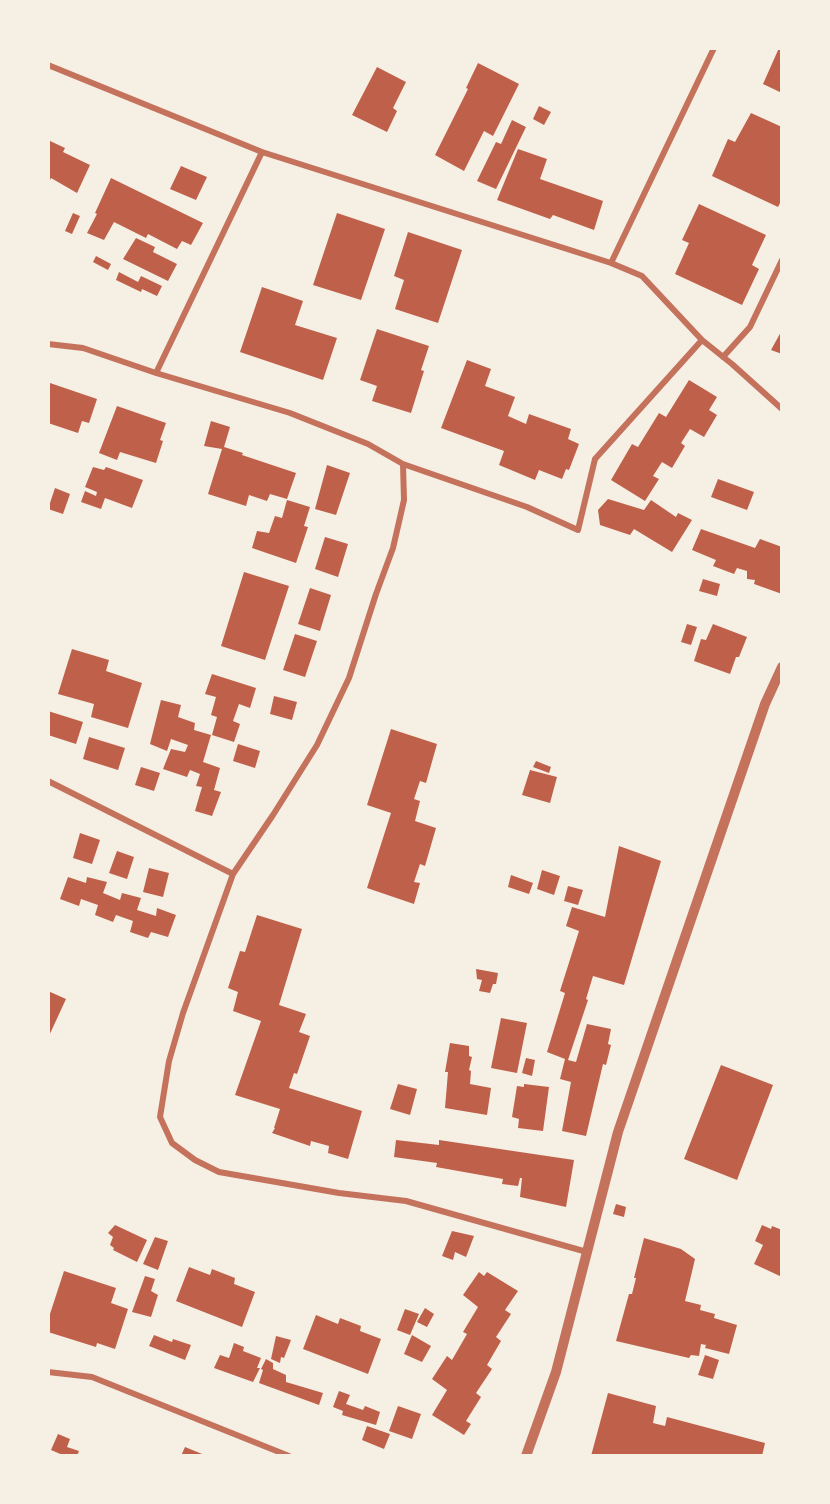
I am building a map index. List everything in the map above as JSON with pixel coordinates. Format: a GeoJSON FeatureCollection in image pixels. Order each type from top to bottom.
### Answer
{"type":"FeatureCollection","features":[{"type":"Feature","properties":{"kind":"street"},"geometry":{"type":"LineString","coordinates":[[611,263],[714,48]]}},
{"type":"Feature","properties":{"kind":"street"},"geometry":{"type":"LineString","coordinates":[[48,65],[262,152],[611,263],[642,276],[702,340],[782,409]]}},
{"type":"Feature","properties":{"kind":"street"},"geometry":{"type":"LineString","coordinates":[[156,373],[262,152]]}},
{"type":"Feature","properties":{"kind":"street"},"geometry":{"type":"LineString","coordinates":[[723,357],[750,327],[782,260]]}},
{"type":"Feature","properties":{"kind":"street"},"geometry":{"type":"LineString","coordinates":[[48,344],[83,348],[156,373],[290,413],[368,444],[403,464],[527,507],[578,530],[595,459],[702,340]]}},
{"type":"Feature","properties":{"kind":"street"},"geometry":{"type":"LineString","coordinates":[[403,464],[404,500],[393,548],[349,678],[317,745],[233,874],[183,1012],[169,1061],[160,1117],[172,1143],[195,1160],[219,1172],[339,1193],[406,1201],[587,1252]]}},
{"type":"Feature","properties":{"kind":"street"},"geometry":{"type":"LineString","coordinates":[[526,1456],[556,1372],[618,1132],[765,704],[782,667]]}},
{"type":"Feature","properties":{"kind":"street"},"geometry":{"type":"LineString","coordinates":[[48,781],[233,874]]}},
{"type":"Feature","properties":{"kind":"street"},"geometry":{"type":"LineString","coordinates":[[48,1372],[92,1377],[289,1456]]}},
{"type":"Feature","properties":{"kind":"building"},"geometry":{"type":"Polygon","coordinates":[[[779,48],[782,48],[782,93],[763,84],[779,48]]]}},
{"type":"Feature","properties":{"kind":"building"},"geometry":{"type":"Polygon","coordinates":[[[478,63],[519,84],[493,136],[484,131],[464,171],[435,155],[468,89],[466,88],[478,63]]]}},
{"type":"Feature","properties":{"kind":"building"},"geometry":{"type":"Polygon","coordinates":[[[377,67],[406,82],[393,108],[397,111],[387,132],[352,115],[377,67]]]}},
{"type":"Feature","properties":{"kind":"building"},"geometry":{"type":"Polygon","coordinates":[[[539,106],[551,112],[544,125],[533,119],[539,106]]]}},
{"type":"Feature","properties":{"kind":"building"},"geometry":{"type":"Polygon","coordinates":[[[751,113],[782,127],[782,199],[778,207],[712,176],[728,139],[735,142],[751,113]]]}},
{"type":"Feature","properties":{"kind":"building"},"geometry":{"type":"Polygon","coordinates":[[[512,120],[526,127],[496,189],[477,181],[496,142],[501,144],[512,120]]]}},
{"type":"Feature","properties":{"kind":"building"},"geometry":{"type":"Polygon","coordinates":[[[48,140],[65,148],[63,152],[90,165],[77,193],[51,178],[48,185],[48,140]]]}},
{"type":"Feature","properties":{"kind":"building"},"geometry":{"type":"Polygon","coordinates":[[[518,149],[547,159],[540,179],[603,201],[594,230],[553,215],[550,219],[497,200],[518,149]]]}},
{"type":"Feature","properties":{"kind":"building"},"geometry":{"type":"Polygon","coordinates":[[[181,166],[207,177],[196,200],[170,189],[181,166]]]}},
{"type":"Feature","properties":{"kind":"building"},"geometry":{"type":"Polygon","coordinates":[[[111,178],[203,223],[191,245],[182,241],[177,249],[148,234],[146,238],[114,222],[104,240],[87,233],[111,178]]]}},
{"type":"Feature","properties":{"kind":"building"},"geometry":{"type":"Polygon","coordinates":[[[699,204],[766,235],[752,265],[759,269],[742,305],[675,274],[689,243],[682,240],[699,204]]]}},
{"type":"Feature","properties":{"kind":"building"},"geometry":{"type":"Polygon","coordinates":[[[73,213],[80,216],[72,234],[65,231],[73,213]]]}},
{"type":"Feature","properties":{"kind":"building"},"geometry":{"type":"Polygon","coordinates":[[[337,213],[385,229],[361,300],[313,285],[337,213]]]}},
{"type":"Feature","properties":{"kind":"building"},"geometry":{"type":"Polygon","coordinates":[[[408,232],[462,250],[438,323],[395,309],[404,280],[394,276],[408,232]]]}},
{"type":"Feature","properties":{"kind":"building"},"geometry":{"type":"Polygon","coordinates":[[[136,238],[155,247],[153,252],[177,264],[168,281],[123,259],[136,238]]]}},
{"type":"Feature","properties":{"kind":"building"},"geometry":{"type":"Polygon","coordinates":[[[96,256],[111,264],[108,270],[93,262],[96,256]]]}},
{"type":"Feature","properties":{"kind":"building"},"geometry":{"type":"Polygon","coordinates":[[[119,272],[138,282],[141,276],[162,286],[157,296],[142,289],[141,292],[116,280],[119,272]]]}},
{"type":"Feature","properties":{"kind":"building"},"geometry":{"type":"Polygon","coordinates":[[[262,287],[303,301],[295,325],[337,338],[323,380],[240,352],[262,287]]]}},
{"type":"Feature","properties":{"kind":"building"},"geometry":{"type":"Polygon","coordinates":[[[377,329],[429,346],[411,413],[372,401],[377,386],[360,380],[377,329]]]}},
{"type":"Feature","properties":{"kind":"building"},"geometry":{"type":"Polygon","coordinates":[[[782,330],[782,354],[771,350],[782,330]]]}},
{"type":"Feature","properties":{"kind":"building"},"geometry":{"type":"Polygon","coordinates":[[[467,360],[491,369],[485,386],[515,397],[508,416],[526,424],[529,414],[571,429],[568,439],[579,444],[569,470],[566,469],[562,479],[539,470],[535,480],[499,465],[504,451],[441,428],[467,360]]]}},
{"type":"Feature","properties":{"kind":"building"},"geometry":{"type":"Polygon","coordinates":[[[689,380],[717,397],[709,410],[717,415],[704,437],[690,429],[681,443],[685,446],[672,468],[662,462],[653,476],[659,479],[645,501],[611,480],[632,444],[638,447],[659,413],[666,417],[689,380]]]}},
{"type":"Feature","properties":{"kind":"building"},"geometry":{"type":"Polygon","coordinates":[[[50,383],[97,399],[89,423],[82,421],[78,433],[48,423],[50,383]]]}},
{"type":"Feature","properties":{"kind":"building"},"geometry":{"type":"Polygon","coordinates":[[[117,406],[166,423],[156,463],[120,452],[117,460],[99,453],[117,406]]]}},
{"type":"Feature","properties":{"kind":"building"},"geometry":{"type":"Polygon","coordinates":[[[211,421],[230,427],[224,447],[296,473],[287,499],[270,494],[267,501],[249,495],[246,506],[208,494],[222,449],[204,446],[211,421]]]}},
{"type":"Feature","properties":{"kind":"building"},"geometry":{"type":"Polygon","coordinates":[[[327,465],[350,473],[336,515],[315,509],[327,465]]]}},
{"type":"Feature","properties":{"kind":"building"},"geometry":{"type":"Polygon","coordinates":[[[93,467],[104,470],[106,467],[143,480],[132,508],[105,498],[101,509],[81,502],[85,491],[96,496],[97,492],[85,487],[93,467]]]}},
{"type":"Feature","properties":{"kind":"building"},"geometry":{"type":"Polygon","coordinates":[[[718,479],[754,492],[747,510],[711,497],[718,479]]]}},
{"type":"Feature","properties":{"kind":"building"},"geometry":{"type":"Polygon","coordinates":[[[55,488],[70,494],[63,514],[48,509],[55,488]]]}},
{"type":"Feature","properties":{"kind":"building"},"geometry":{"type":"Polygon","coordinates":[[[608,499],[644,510],[651,500],[676,517],[678,513],[692,520],[672,552],[634,529],[630,535],[600,525],[598,510],[608,499]]]}},
{"type":"Feature","properties":{"kind":"building"},"geometry":{"type":"Polygon","coordinates":[[[287,500],[310,507],[304,526],[308,527],[296,563],[252,548],[257,531],[269,533],[275,516],[282,518],[287,500]]]}},
{"type":"Feature","properties":{"kind":"building"},"geometry":{"type":"Polygon","coordinates":[[[701,529],[755,548],[760,539],[782,547],[782,594],[754,584],[755,580],[747,579],[747,571],[737,568],[734,574],[713,566],[716,560],[692,550],[701,529]]]}},
{"type":"Feature","properties":{"kind":"building"},"geometry":{"type":"Polygon","coordinates":[[[325,537],[348,544],[338,577],[315,569],[325,537]]]}},
{"type":"Feature","properties":{"kind":"building"},"geometry":{"type":"Polygon","coordinates":[[[244,572],[289,586],[265,660],[221,646],[244,572]]]}},
{"type":"Feature","properties":{"kind":"building"},"geometry":{"type":"Polygon","coordinates":[[[703,579],[720,584],[717,596],[699,591],[703,579]]]}},
{"type":"Feature","properties":{"kind":"building"},"geometry":{"type":"Polygon","coordinates":[[[310,588],[331,595],[320,631],[298,624],[310,588]]]}},
{"type":"Feature","properties":{"kind":"building"},"geometry":{"type":"Polygon","coordinates":[[[687,624],[697,627],[691,645],[681,642],[687,624]]]}},
{"type":"Feature","properties":{"kind":"building"},"geometry":{"type":"Polygon","coordinates":[[[713,624],[747,637],[730,674],[694,661],[701,639],[706,640],[713,624]]]}},
{"type":"Feature","properties":{"kind":"building"},"geometry":{"type":"Polygon","coordinates":[[[295,634],[317,641],[305,677],[283,670],[295,634]]]}},
{"type":"Feature","properties":{"kind":"building"},"geometry":{"type":"Polygon","coordinates":[[[72,649],[109,660],[106,671],[142,683],[128,728],[91,717],[94,704],[58,694],[72,649]]]}},
{"type":"Feature","properties":{"kind":"building"},"geometry":{"type":"Polygon","coordinates":[[[212,674],[256,688],[250,708],[239,704],[233,721],[240,724],[234,742],[212,735],[217,717],[211,715],[216,697],[205,694],[212,674]]]}},
{"type":"Feature","properties":{"kind":"building"},"geometry":{"type":"Polygon","coordinates":[[[274,696],[297,702],[292,720],[270,714],[274,696]]]}},
{"type":"Feature","properties":{"kind":"building"},"geometry":{"type":"Polygon","coordinates":[[[161,700],[181,705],[178,717],[195,723],[194,730],[211,735],[203,762],[220,768],[214,790],[221,792],[212,816],[195,811],[202,787],[196,786],[200,774],[190,770],[187,777],[163,769],[171,749],[185,752],[188,745],[171,739],[167,751],[150,744],[161,700]]]}},
{"type":"Feature","properties":{"kind":"building"},"geometry":{"type":"Polygon","coordinates":[[[48,711],[83,722],[76,744],[48,735],[48,711]]]}},
{"type":"Feature","properties":{"kind":"building"},"geometry":{"type":"Polygon","coordinates":[[[391,729],[437,744],[426,783],[420,781],[414,799],[420,801],[415,821],[436,828],[425,866],[420,864],[414,882],[420,883],[414,904],[367,888],[391,813],[367,805],[391,729]]]}},
{"type":"Feature","properties":{"kind":"building"},"geometry":{"type":"Polygon","coordinates":[[[89,737],[125,748],[118,770],[83,759],[89,737]]]}},
{"type":"Feature","properties":{"kind":"building"},"geometry":{"type":"Polygon","coordinates":[[[238,744],[260,751],[255,768],[233,761],[238,744]]]}},
{"type":"Feature","properties":{"kind":"building"},"geometry":{"type":"Polygon","coordinates":[[[536,761],[551,767],[549,773],[533,767],[536,761]]]}},
{"type":"Feature","properties":{"kind":"building"},"geometry":{"type":"Polygon","coordinates":[[[141,767],[160,773],[154,791],[135,785],[141,767]]]}},
{"type":"Feature","properties":{"kind":"building"},"geometry":{"type":"Polygon","coordinates":[[[530,770],[557,777],[550,803],[522,795],[530,770]]]}},
{"type":"Feature","properties":{"kind":"building"},"geometry":{"type":"Polygon","coordinates":[[[80,833],[100,840],[92,864],[73,858],[80,833]]]}},
{"type":"Feature","properties":{"kind":"building"},"geometry":{"type":"Polygon","coordinates":[[[619,846],[661,861],[624,985],[593,976],[586,999],[588,1000],[568,1060],[576,1062],[587,1024],[611,1029],[608,1044],[611,1045],[606,1065],[603,1064],[586,1136],[562,1131],[571,1082],[560,1079],[565,1059],[547,1052],[565,993],[560,991],[579,931],[566,926],[572,907],[605,917],[619,846]]]}},
{"type":"Feature","properties":{"kind":"building"},"geometry":{"type":"Polygon","coordinates":[[[117,851],[134,857],[127,879],[109,873],[117,851]]]}},
{"type":"Feature","properties":{"kind":"building"},"geometry":{"type":"Polygon","coordinates":[[[149,868],[169,873],[163,897],[143,892],[149,868]]]}},
{"type":"Feature","properties":{"kind":"building"},"geometry":{"type":"Polygon","coordinates":[[[542,870],[560,876],[554,895],[537,889],[542,870]]]}},
{"type":"Feature","properties":{"kind":"building"},"geometry":{"type":"Polygon","coordinates":[[[511,875],[533,883],[529,894],[508,887],[511,875]]]}},
{"type":"Feature","properties":{"kind":"building"},"geometry":{"type":"Polygon","coordinates":[[[68,877],[86,883],[87,877],[107,882],[103,893],[120,900],[122,893],[141,898],[137,910],[156,916],[157,908],[176,915],[168,937],[151,932],[148,938],[130,932],[133,921],[116,915],[113,922],[95,915],[98,905],[81,899],[79,906],[60,899],[68,877]]]}},
{"type":"Feature","properties":{"kind":"building"},"geometry":{"type":"Polygon","coordinates":[[[568,886],[583,890],[578,905],[564,901],[568,886]]]}},
{"type":"Feature","properties":{"kind":"building"},"geometry":{"type":"Polygon","coordinates":[[[257,915],[302,929],[279,1005],[306,1014],[299,1032],[310,1036],[297,1074],[294,1073],[289,1088],[362,1111],[348,1159],[328,1153],[329,1146],[311,1141],[310,1146],[272,1133],[280,1109],[235,1095],[261,1021],[233,1011],[238,992],[228,988],[240,951],[245,952],[257,915]]]}},
{"type":"Feature","properties":{"kind":"building"},"geometry":{"type":"Polygon","coordinates":[[[476,969],[498,973],[496,984],[493,984],[490,993],[479,991],[482,980],[477,979],[476,969]]]}},
{"type":"Feature","properties":{"kind":"building"},"geometry":{"type":"Polygon","coordinates":[[[48,991],[66,999],[48,1038],[48,991]]]}},
{"type":"Feature","properties":{"kind":"building"},"geometry":{"type":"Polygon","coordinates":[[[501,1018],[527,1023],[517,1073],[491,1068],[501,1018]]]}},
{"type":"Feature","properties":{"kind":"building"},"geometry":{"type":"Polygon","coordinates":[[[450,1043],[469,1046],[469,1056],[472,1057],[469,1070],[471,1071],[470,1084],[491,1088],[487,1115],[445,1108],[448,1072],[445,1072],[450,1043]]]}},
{"type":"Feature","properties":{"kind":"building"},"geometry":{"type":"Polygon","coordinates":[[[526,1058],[535,1060],[532,1076],[522,1073],[526,1058]]]}},
{"type":"Feature","properties":{"kind":"building"},"geometry":{"type":"Polygon","coordinates":[[[721,1065],[773,1085],[737,1180],[684,1159],[721,1065]]]}},
{"type":"Feature","properties":{"kind":"building"},"geometry":{"type":"Polygon","coordinates":[[[398,1084],[417,1089],[410,1115],[390,1109],[398,1084]]]}},
{"type":"Feature","properties":{"kind":"building"},"geometry":{"type":"Polygon","coordinates":[[[524,1084],[549,1087],[543,1131],[518,1128],[519,1119],[512,1117],[517,1086],[524,1087],[524,1084]]]}},
{"type":"Feature","properties":{"kind":"building"},"geometry":{"type":"Polygon","coordinates":[[[396,1140],[439,1145],[439,1140],[574,1160],[566,1207],[520,1197],[522,1178],[518,1186],[502,1184],[503,1179],[436,1167],[437,1163],[394,1157],[396,1140]]]}},
{"type":"Feature","properties":{"kind":"building"},"geometry":{"type":"Polygon","coordinates":[[[616,1204],[626,1207],[624,1217],[613,1214],[616,1204]]]}},
{"type":"Feature","properties":{"kind":"building"},"geometry":{"type":"Polygon","coordinates":[[[115,1225],[147,1240],[137,1262],[113,1250],[114,1248],[110,1245],[113,1237],[108,1233],[115,1225]]]}},
{"type":"Feature","properties":{"kind":"building"},"geometry":{"type":"Polygon","coordinates":[[[762,1225],[782,1230],[782,1277],[754,1264],[763,1245],[755,1241],[762,1225]]]}},
{"type":"Feature","properties":{"kind":"building"},"geometry":{"type":"Polygon","coordinates":[[[452,1231],[474,1236],[466,1257],[455,1252],[453,1260],[442,1256],[452,1231]]]}},
{"type":"Feature","properties":{"kind":"building"},"geometry":{"type":"Polygon","coordinates":[[[155,1237],[168,1241],[158,1270],[143,1264],[155,1237]]]}},
{"type":"Feature","properties":{"kind":"building"},"geometry":{"type":"Polygon","coordinates":[[[644,1238],[681,1249],[695,1259],[685,1301],[701,1305],[700,1310],[715,1314],[714,1318],[737,1325],[729,1354],[705,1348],[706,1345],[701,1344],[699,1356],[691,1355],[689,1358],[616,1341],[629,1294],[632,1294],[644,1238]]]}},
{"type":"Feature","properties":{"kind":"building"},"geometry":{"type":"Polygon","coordinates":[[[189,1267],[210,1275],[212,1269],[235,1278],[234,1284],[255,1292],[242,1327],[176,1301],[189,1267]]]}},
{"type":"Feature","properties":{"kind":"building"},"geometry":{"type":"Polygon","coordinates":[[[64,1271],[116,1288],[111,1303],[128,1309],[115,1349],[97,1343],[96,1347],[48,1332],[48,1320],[64,1271]]]}},
{"type":"Feature","properties":{"kind":"building"},"geometry":{"type":"Polygon","coordinates":[[[479,1272],[484,1276],[487,1272],[518,1291],[505,1310],[511,1314],[496,1337],[501,1341],[487,1365],[492,1369],[476,1393],[481,1397],[466,1421],[471,1424],[464,1435],[432,1415],[447,1390],[432,1379],[447,1356],[452,1360],[467,1334],[463,1332],[478,1307],[463,1295],[479,1272]]]}},
{"type":"Feature","properties":{"kind":"building"},"geometry":{"type":"Polygon","coordinates":[[[145,1276],[155,1279],[151,1291],[158,1295],[151,1317],[132,1312],[145,1276]]]}},
{"type":"Feature","properties":{"kind":"building"},"geometry":{"type":"Polygon","coordinates":[[[425,1308],[434,1314],[427,1327],[417,1322],[425,1308]]]}},
{"type":"Feature","properties":{"kind":"building"},"geometry":{"type":"Polygon","coordinates":[[[405,1309],[419,1314],[410,1335],[397,1330],[405,1309]]]}},
{"type":"Feature","properties":{"kind":"building"},"geometry":{"type":"Polygon","coordinates":[[[316,1315],[338,1324],[340,1318],[361,1326],[360,1331],[381,1339],[368,1374],[303,1349],[316,1315]]]}},
{"type":"Feature","properties":{"kind":"building"},"geometry":{"type":"Polygon","coordinates":[[[154,1335],[172,1342],[173,1339],[191,1345],[185,1360],[149,1346],[154,1335]]]}},
{"type":"Feature","properties":{"kind":"building"},"geometry":{"type":"Polygon","coordinates":[[[412,1335],[431,1346],[422,1362],[404,1354],[412,1335]]]}},
{"type":"Feature","properties":{"kind":"building"},"geometry":{"type":"Polygon","coordinates":[[[276,1336],[291,1340],[280,1363],[271,1359],[276,1336]]]}},
{"type":"Feature","properties":{"kind":"building"},"geometry":{"type":"Polygon","coordinates":[[[234,1343],[244,1347],[243,1351],[261,1358],[257,1368],[260,1368],[253,1382],[214,1368],[220,1355],[229,1358],[234,1343]]]}},
{"type":"Feature","properties":{"kind":"building"},"geometry":{"type":"Polygon","coordinates":[[[705,1355],[719,1360],[713,1379],[698,1375],[705,1355]]]}},
{"type":"Feature","properties":{"kind":"building"},"geometry":{"type":"Polygon","coordinates":[[[266,1359],[273,1363],[273,1369],[286,1375],[286,1382],[323,1393],[319,1405],[259,1383],[263,1370],[261,1369],[266,1359]]]}},
{"type":"Feature","properties":{"kind":"building"},"geometry":{"type":"Polygon","coordinates":[[[339,1391],[350,1395],[346,1404],[363,1410],[365,1406],[380,1412],[376,1425],[342,1415],[343,1411],[333,1407],[339,1391]]]}},
{"type":"Feature","properties":{"kind":"building"},"geometry":{"type":"Polygon","coordinates":[[[608,1393],[656,1406],[653,1423],[665,1426],[667,1417],[765,1443],[762,1456],[591,1456],[608,1393]]]}},
{"type":"Feature","properties":{"kind":"building"},"geometry":{"type":"Polygon","coordinates":[[[398,1406],[421,1414],[412,1439],[389,1431],[398,1406]]]}},
{"type":"Feature","properties":{"kind":"building"},"geometry":{"type":"Polygon","coordinates":[[[367,1426],[390,1434],[384,1449],[362,1440],[367,1426]]]}},
{"type":"Feature","properties":{"kind":"building"},"geometry":{"type":"Polygon","coordinates":[[[58,1434],[70,1439],[67,1447],[79,1451],[77,1456],[65,1456],[51,1450],[58,1434]]]}},
{"type":"Feature","properties":{"kind":"building"},"geometry":{"type":"Polygon","coordinates":[[[185,1447],[207,1456],[181,1456],[185,1447]]]}}]}
